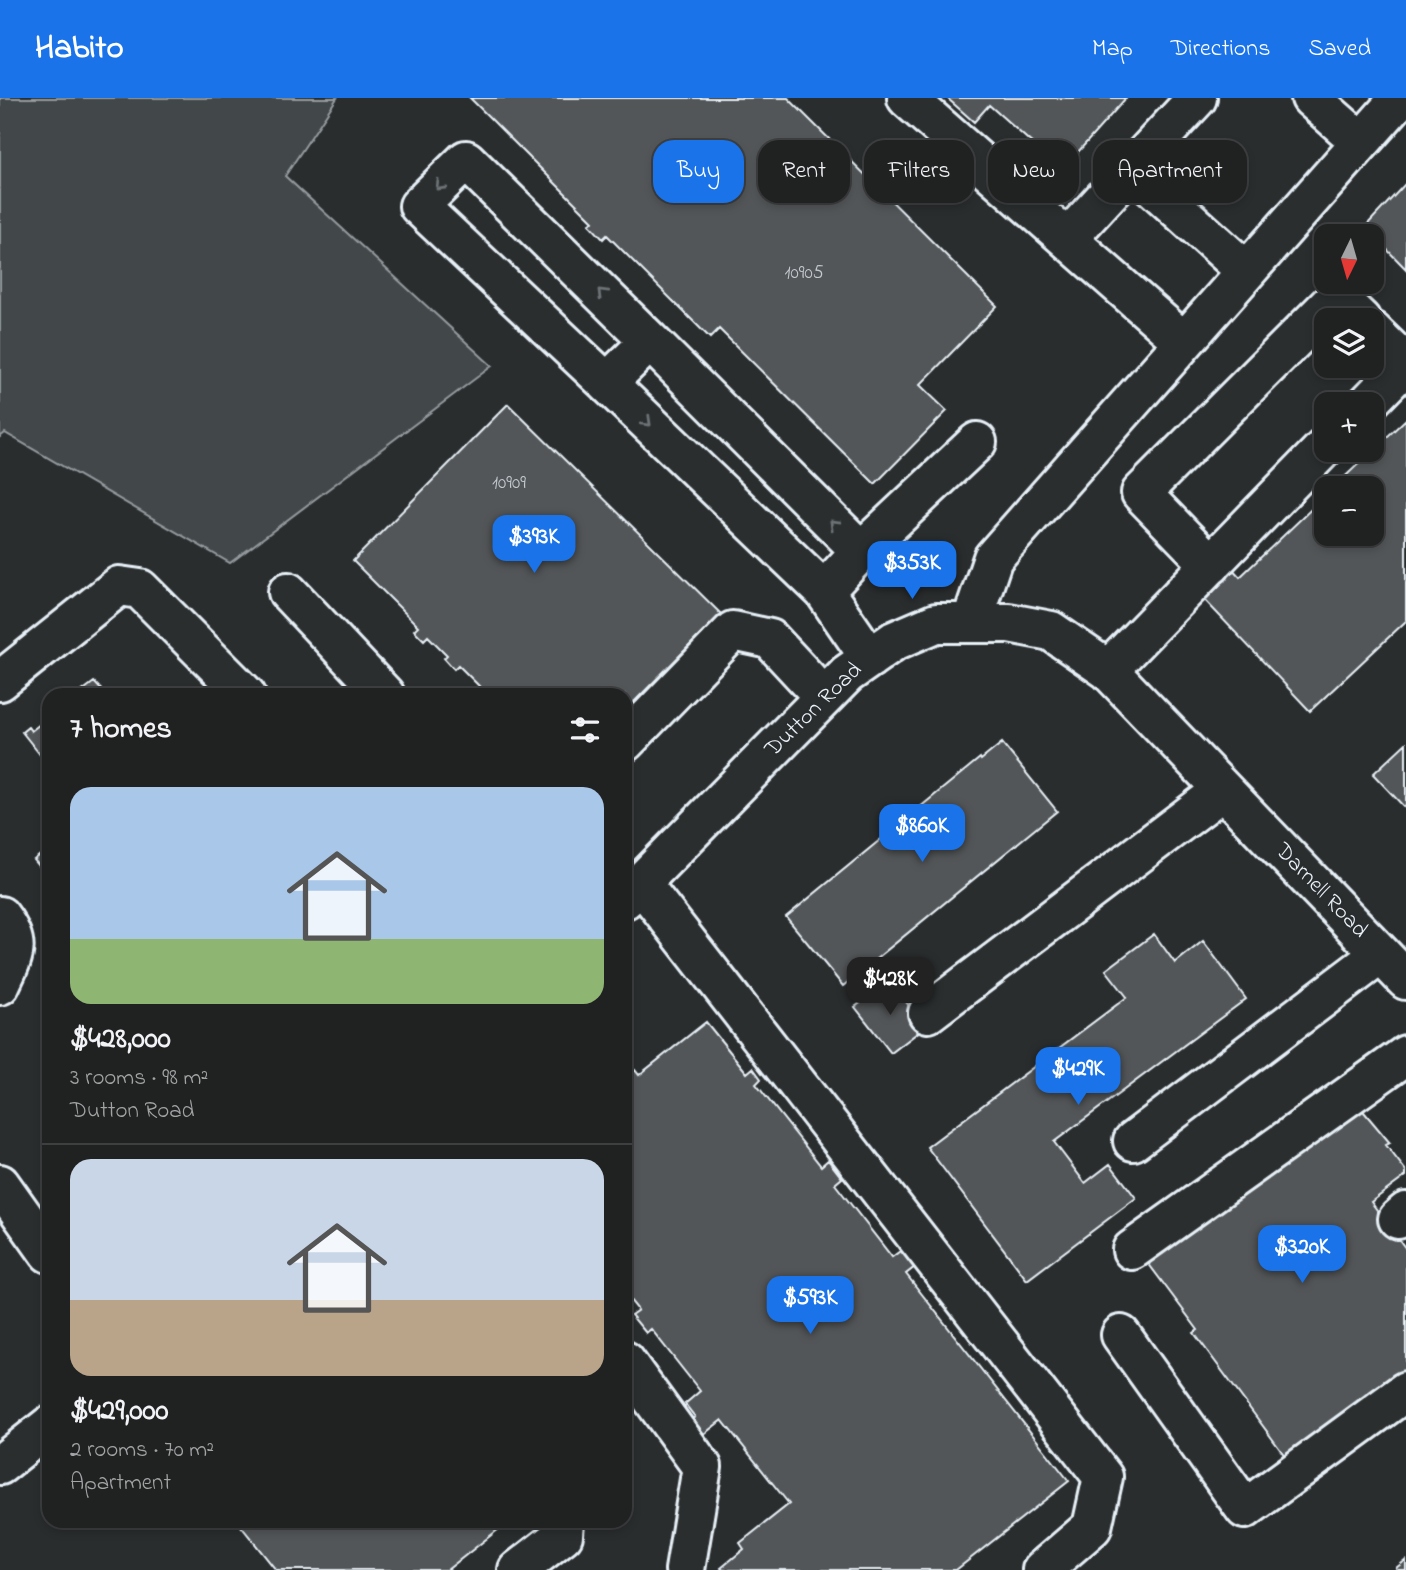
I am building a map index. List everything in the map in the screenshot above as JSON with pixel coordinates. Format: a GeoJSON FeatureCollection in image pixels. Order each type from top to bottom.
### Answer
{"type":"FeatureCollection","features":[{"type":"Feature","properties":{"kind":"street"},"geometry":{"type":"LineString","coordinates":[[907,98],[1184,342]]}},
{"type":"Feature","properties":{"kind":"street"},"geometry":{"type":"LineString","coordinates":[[1159,140],[1197,98]]}},
{"type":"Feature","properties":{"kind":"street"},"geometry":{"type":"LineString","coordinates":[[1311,98],[1361,142]]}},
{"type":"Feature","properties":{"kind":"street"},"geometry":{"type":"LineString","coordinates":[[971,623],[993,558],[1400,98]]}},
{"type":"Feature","properties":{"kind":"street"},"geometry":{"type":"LineString","coordinates":[[861,551],[466,160],[419,206],[824,591],[870,658]]}},
{"type":"Feature","properties":{"kind":"street"},"geometry":{"type":"LineString","coordinates":[[1067,239],[1100,203]]}},
{"type":"Feature","properties":{"kind":"street"},"geometry":{"type":"LineString","coordinates":[[1170,203],[1246,271]]}},
{"type":"Feature","properties":{"kind":"street"},"geometry":{"type":"LineString","coordinates":[[1326,308],[1337,297],[1348,308]]}},
{"type":"Feature","properties":{"kind":"street"},"geometry":{"type":"LineString","coordinates":[[1210,565],[1141,493],[1314,320]]}},
{"type":"Feature","properties":{"kind":"street"},"geometry":{"type":"LineString","coordinates":[[607,383],[650,341]]}},
{"type":"Feature","properties":{"kind":"street"},"geometry":{"type":"LineString","coordinates":[[1379,392],[1406,364],[1384,343]]}},
{"type":"Feature","properties":{"kind":"street"},"geometry":{"type":"LineString","coordinates":[[824,591],[861,551],[978,442]]}},
{"type":"Feature","properties":{"kind":"street"},"geometry":{"type":"LineString","coordinates":[[1108,670],[1314,458]]}},
{"type":"Feature","properties":{"kind":"street"},"geometry":{"type":"LineString","coordinates":[[0,681],[120,586],[130,586],[140,589],[239,688]]}},
{"type":"Feature","properties":{"kind":"street"},"geometry":{"type":"LineString","coordinates":[[288,592],[378,688]]}},
{"type":"Feature","properties":{"kind":"street","name":"Dutton Road"},"geometry":{"type":"LineString","coordinates":[[633,891],[847,674],[894,641],[936,623],[1009,623],[1051,631],[1108,670],[1229,796]]}},
{"type":"Feature","properties":{"kind":"street"},"geometry":{"type":"LineString","coordinates":[[632,734],[733,631],[770,639],[824,697]]}},
{"type":"Feature","properties":{"kind":"street"},"geometry":{"type":"LineString","coordinates":[[928,1013],[1229,796]]}},
{"type":"Feature","properties":{"kind":"street","name":"Darnell Road"},"geometry":{"type":"LineString","coordinates":[[1229,796],[1393,967]]}},
{"type":"Feature","properties":{"kind":"street"},"geometry":{"type":"LineString","coordinates":[[633,891],[1103,1477],[1092,1527],[1042,1570]]}},
{"type":"Feature","properties":{"kind":"street"},"geometry":{"type":"LineString","coordinates":[[0,916],[11,931],[15,943],[14,954],[0,985]]}},
{"type":"Feature","properties":{"kind":"street"},"geometry":{"type":"LineString","coordinates":[[1133,1141],[1393,967]]}},
{"type":"Feature","properties":{"kind":"street"},"geometry":{"type":"LineString","coordinates":[[1132,1250],[1406,1055]]}},
{"type":"Feature","properties":{"kind":"street"},"geometry":{"type":"LineString","coordinates":[[0,1184],[42,1243]]}},
{"type":"Feature","properties":{"kind":"street"},"geometry":{"type":"LineString","coordinates":[[1121,1335],[1245,1509],[1406,1391]]}},
{"type":"Feature","properties":{"kind":"street"},"geometry":{"type":"LineString","coordinates":[[632,1371],[702,1467],[685,1570]]}},
{"type":"Feature","properties":{"kind":"street"},"geometry":{"type":"LineString","coordinates":[[0,1465],[42,1432]]}},
{"type":"Feature","properties":{"kind":"street"},"geometry":{"type":"LineString","coordinates":[[518,1570],[563,1535],[564,1528]]}},
{"type":"Feature","properties":{"kind":"shaded area"},"geometry":{"type":"Polygon","coordinates":[[[0,98],[337,98],[285,176],[492,366],[230,563],[5,433],[0,437],[0,98]]]}},
{"type":"Feature","properties":{"kind":"building"},"geometry":{"type":"Polygon","coordinates":[[[470,98],[788,98],[830,140],[758,140],[758,203],[850,203],[850,160],[864,174],[864,203],[894,203],[997,306],[920,385],[947,411],[875,484],[719,329],[710,338],[607,235],[603,239],[589,224],[593,221],[470,98]]]}},
{"type":"Feature","properties":{"kind":"building"},"geometry":{"type":"Polygon","coordinates":[[[947,98],[1126,98],[1079,151],[1079,140],[1028,140],[989,105],[974,122],[947,98]]]}},
{"type":"Feature","properties":{"kind":"building"},"geometry":{"type":"Polygon","coordinates":[[[1406,183],[1406,269],[1384,246],[1384,224],[1368,224],[1406,183]]]}},
{"type":"Feature","properties":{"kind":"building"},"geometry":{"type":"Polygon","coordinates":[[[508,404],[721,614],[632,704],[632,688],[481,688],[458,665],[454,669],[444,658],[447,655],[428,636],[424,640],[414,630],[418,626],[353,561],[508,404]]]}},
{"type":"Feature","properties":{"kind":"building"},"geometry":{"type":"Polygon","coordinates":[[[1406,419],[1406,621],[1310,711],[1199,594],[1230,566],[1240,577],[1314,506],[1314,546],[1384,546],[1384,476],[1346,476],[1361,462],[1384,462],[1384,440],[1406,419]]]}},
{"type":"Feature","properties":{"kind":"building"},"geometry":{"type":"Polygon","coordinates":[[[94,682],[100,688],[86,688],[94,682]]]}},
{"type":"Feature","properties":{"kind":"building"},"geometry":{"type":"Polygon","coordinates":[[[42,722],[42,757],[22,732],[28,727],[31,731],[42,722]]]}},
{"type":"Feature","properties":{"kind":"building"},"geometry":{"type":"Polygon","coordinates":[[[1002,743],[1057,811],[843,986],[786,917],[980,758],[981,760],[1002,743]]]}},
{"type":"Feature","properties":{"kind":"building"},"geometry":{"type":"Polygon","coordinates":[[[1406,743],[1406,809],[1373,774],[1406,743]]]}},
{"type":"Feature","properties":{"kind":"building"},"geometry":{"type":"Polygon","coordinates":[[[42,854],[42,870],[34,860],[42,854]]]}},
{"type":"Feature","properties":{"kind":"building"},"geometry":{"type":"Polygon","coordinates":[[[1154,934],[1175,963],[1203,941],[1246,999],[1054,1142],[1085,1183],[1110,1164],[1136,1198],[1027,1280],[927,1147],[1127,997],[1106,970],[1154,934]]]}},
{"type":"Feature","properties":{"kind":"building"},"geometry":{"type":"Polygon","coordinates":[[[890,981],[925,1027],[891,1053],[855,1007],[890,981]]]}},
{"type":"Feature","properties":{"kind":"building"},"geometry":{"type":"Polygon","coordinates":[[[706,1022],[747,1073],[753,1068],[761,1079],[756,1084],[821,1166],[828,1160],[842,1178],[835,1184],[892,1257],[907,1246],[920,1263],[906,1274],[1069,1481],[956,1570],[723,1570],[721,1568],[744,1549],[740,1543],[789,1504],[722,1420],[704,1434],[692,1419],[695,1417],[685,1404],[700,1391],[651,1329],[646,1333],[632,1316],[638,1310],[632,1303],[632,1072],[635,1070],[639,1075],[706,1022]]]}},
{"type":"Feature","properties":{"kind":"building"},"geometry":{"type":"Polygon","coordinates":[[[1359,1106],[1390,1143],[1386,1145],[1406,1171],[1406,1176],[1371,1202],[1406,1249],[1406,1373],[1288,1460],[1194,1333],[1198,1330],[1148,1263],[1359,1106]]]}},
{"type":"Feature","properties":{"kind":"building"},"geometry":{"type":"Polygon","coordinates":[[[243,1528],[500,1528],[447,1570],[276,1570],[243,1528]]]}},
{"type":"Feature","properties":{"kind":"building"},"geometry":{"type":"Polygon","coordinates":[[[1406,1560],[1406,1570],[1397,1570],[1396,1568],[1406,1560]]]}}]}
